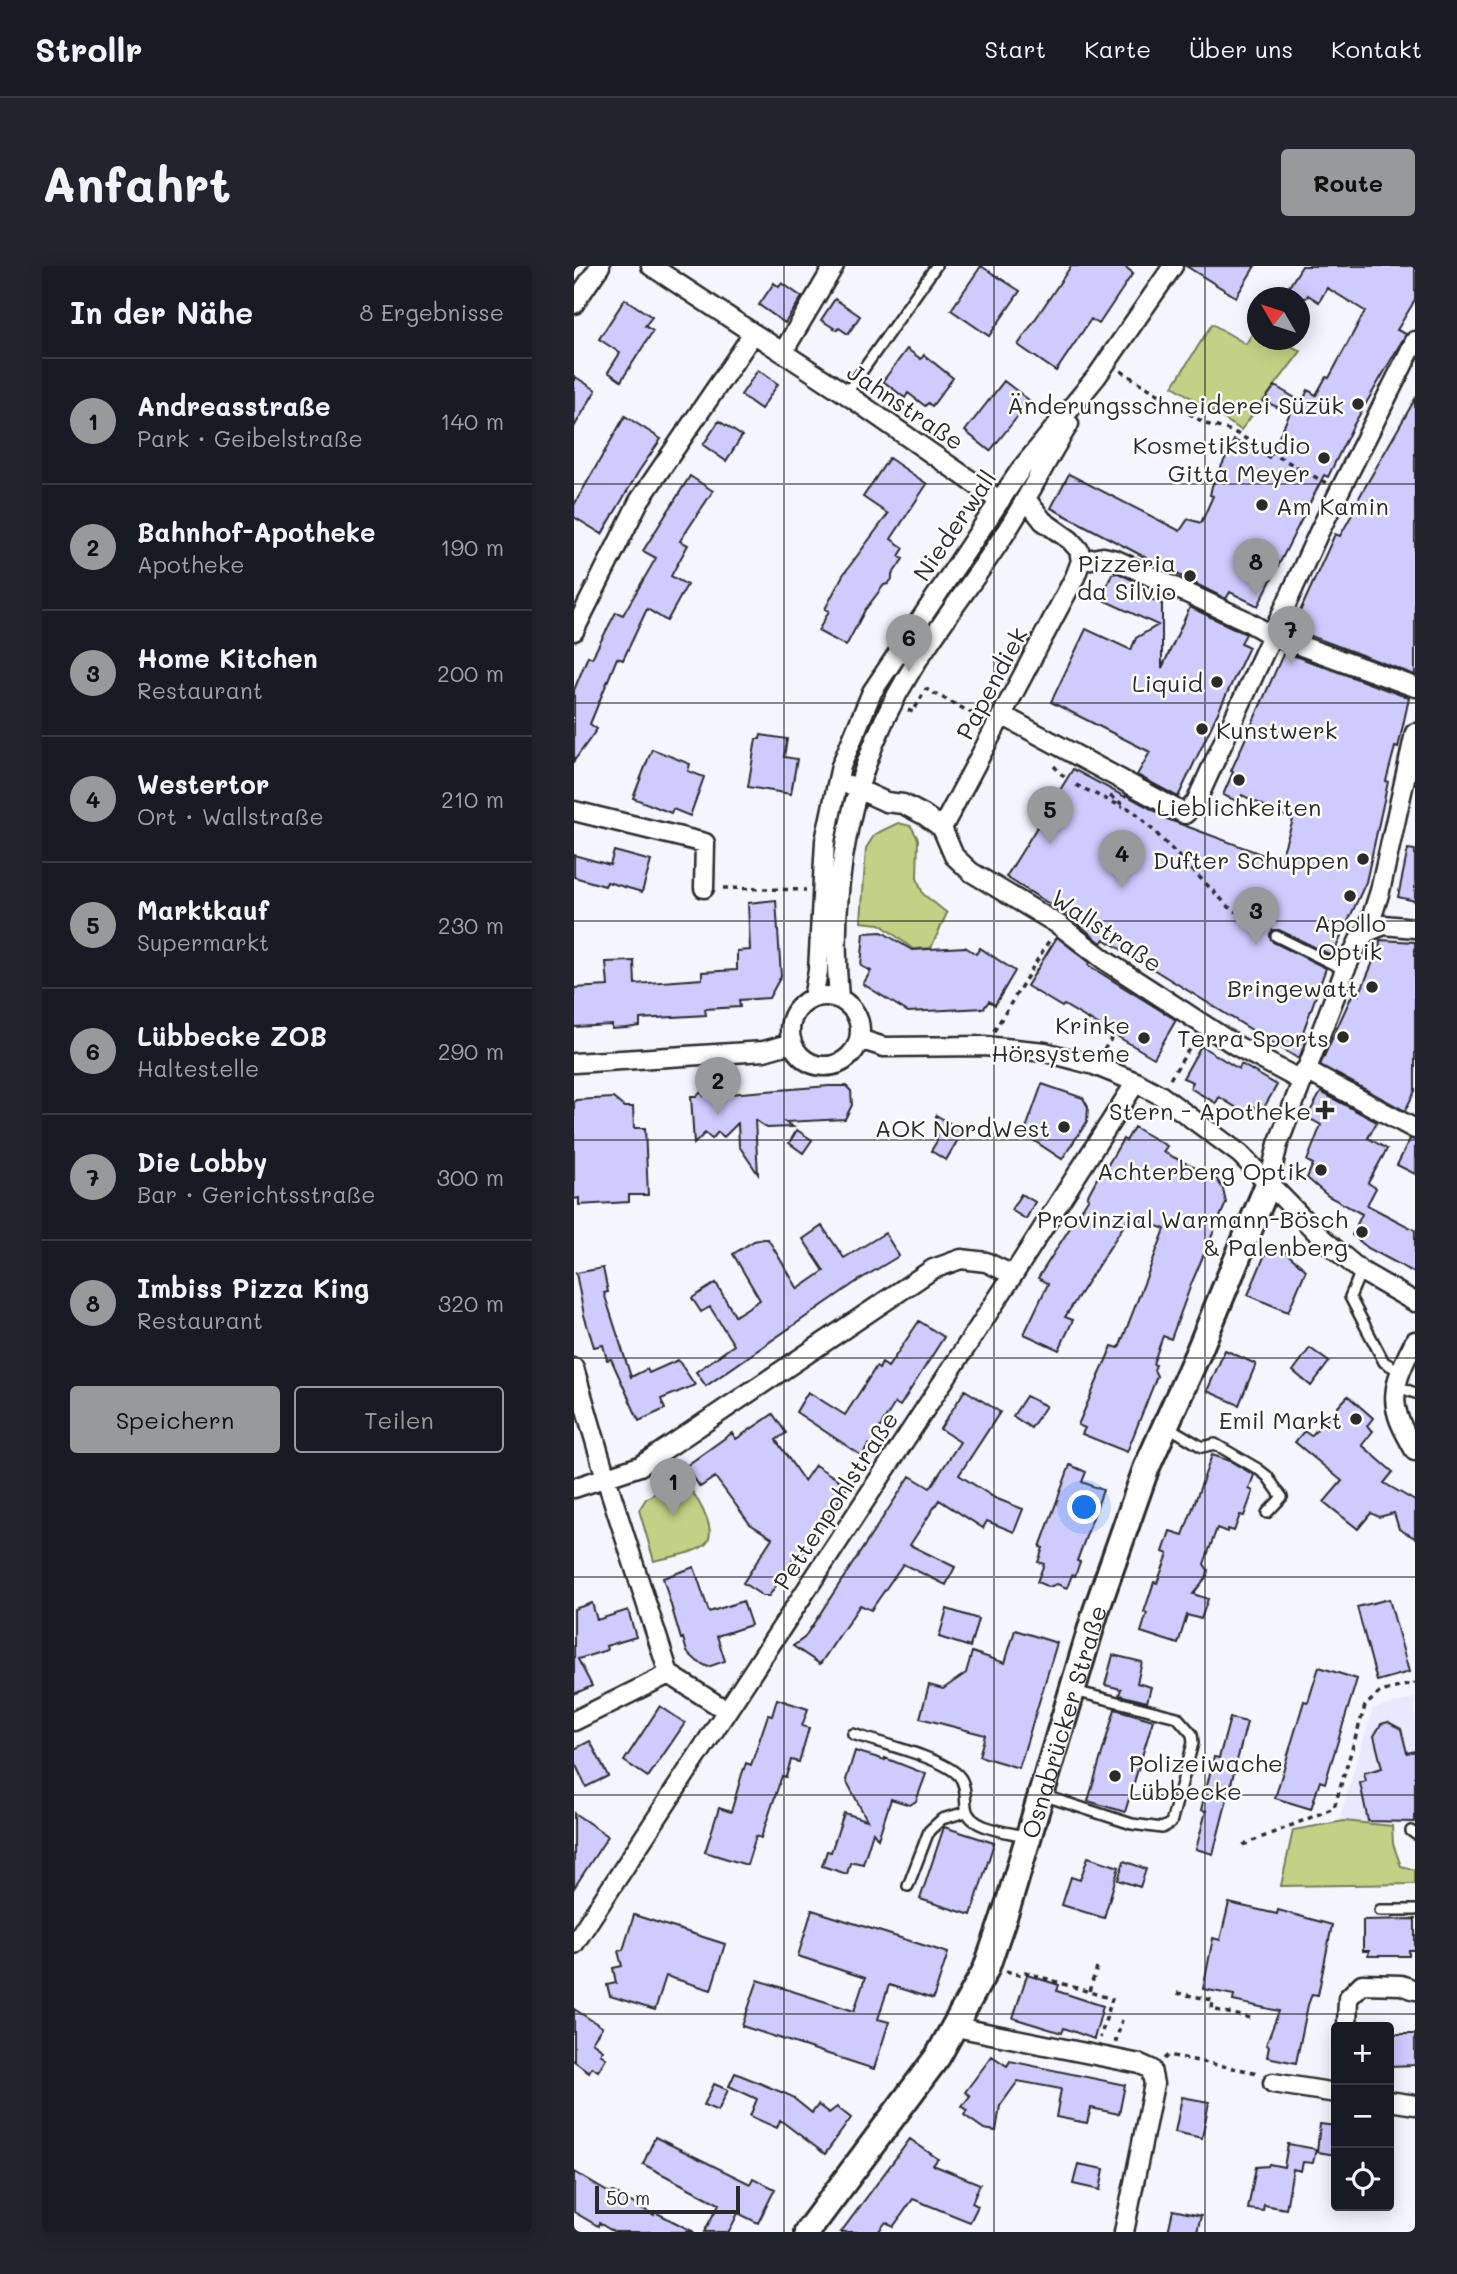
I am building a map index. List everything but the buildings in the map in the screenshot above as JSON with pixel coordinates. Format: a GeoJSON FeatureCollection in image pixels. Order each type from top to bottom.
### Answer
{"type":"FeatureCollection","features":[{"type":"Feature","properties":{"kind":"street"},"geometry":{"type":"LineString","coordinates":[[574,304],[600,266]]}},
{"type":"Feature","properties":{"kind":"street","name":"Jahnstraße"},"geometry":{"type":"LineString","coordinates":[[651,266],[846,394],[1000,501]]}},
{"type":"Feature","properties":{"kind":"street"},"geometry":{"type":"LineString","coordinates":[[783,352],[834,266]]}},
{"type":"Feature","properties":{"kind":"street","name":"Niederwall"},"geometry":{"type":"LineString","coordinates":[[839,999],[836,940],[838,890],[846,830],[867,761],[911,671],[1004,536],[1052,450],[1102,369],[1173,266]]}},
{"type":"Feature","properties":{"kind":"street"},"geometry":{"type":"LineString","coordinates":[[574,631],[639,500],[752,334]]}},
{"type":"Feature","properties":{"kind":"street"},"geometry":{"type":"LineString","coordinates":[[999,721],[1185,814],[1196,802],[1340,491],[1415,341]]}},
{"type":"Feature","properties":{"kind":"street","name":"Niederwall"},"geometry":{"type":"LineString","coordinates":[[813,998],[818,971],[825,841],[838,778],[872,692],[1021,469],[1102,369]]}},
{"type":"Feature","properties":{"kind":"street"},"geometry":{"type":"LineString","coordinates":[[1026,499],[1042,521],[1070,540],[1079,550],[1081,561],[1103,557],[1116,560],[1272,635],[1415,687]]}},
{"type":"Feature","properties":{"kind":"street","name":"Papendiek"},"geometry":{"type":"LineString","coordinates":[[942,828],[1081,561]]}},
{"type":"Feature","properties":{"kind":"street"},"geometry":{"type":"LineString","coordinates":[[1367,932],[1380,891],[1415,733]]}},
{"type":"Feature","properties":{"kind":"street"},"geometry":{"type":"LineString","coordinates":[[838,778],[857,791],[886,802],[903,804],[942,828]]}},
{"type":"Feature","properties":{"kind":"street"},"geometry":{"type":"LineString","coordinates":[[574,811],[705,843],[704,888]]}},
{"type":"Feature","properties":{"kind":"street","name":"Wallstraße"},"geometry":{"type":"LineString","coordinates":[[942,828],[954,856],[971,872],[1059,925],[1107,961],[1235,1045],[1415,1129]]}},
{"type":"Feature","properties":{"kind":"street"},"geometry":{"type":"LineString","coordinates":[[1269,1182],[1278,1144],[1359,940],[1367,932],[1384,925],[1415,928]]}},
{"type":"Feature","properties":{"kind":"street"},"geometry":{"type":"LineString","coordinates":[[826,996],[839,999],[854,1011],[860,1029],[859,1039],[851,1054],[845,1060],[825,1066],[805,1060],[792,1043],[789,1032],[796,1011],[813,998],[826,996]]}},
{"type":"Feature","properties":{"kind":"street"},"geometry":{"type":"LineString","coordinates":[[859,1039],[884,1047],[1015,1048],[1065,1056],[1136,1082],[1160,1096],[1240,1154],[1324,1240],[1361,1271],[1415,1302]]}},
{"type":"Feature","properties":{"kind":"street"},"geometry":{"type":"LineString","coordinates":[[574,1063],[764,1051],[792,1043]]}},
{"type":"Feature","properties":{"kind":"street","name":"Pettenpohlstraße"},"geometry":{"type":"LineString","coordinates":[[574,1944],[1013,1275],[1136,1082]]}},
{"type":"Feature","properties":{"kind":"street","name":"Osnabrücker Straße"},"geometry":{"type":"LineString","coordinates":[[807,2232],[938,2056],[956,2027],[987,1964],[1096,1611],[1146,1469],[1269,1182]]}},
{"type":"Feature","properties":{"kind":"street"},"geometry":{"type":"LineString","coordinates":[[574,1488],[640,1466],[933,1269],[961,1259],[986,1262],[1013,1275]]}},
{"type":"Feature","properties":{"kind":"street"},"geometry":{"type":"LineString","coordinates":[[1415,1341],[1398,1378],[1397,1414],[1415,1451]]}},
{"type":"Feature","properties":{"kind":"street"},"geometry":{"type":"LineString","coordinates":[[574,1368],[669,1674],[727,1711]]}},
{"type":"Feature","properties":{"kind":"street"},"geometry":{"type":"LineString","coordinates":[[574,1721],[669,1674]]}},
{"type":"Feature","properties":{"kind":"street"},"geometry":{"type":"LineString","coordinates":[[1346,2022],[1348,1998],[1362,1984],[1401,1985],[1415,1990]]}},
{"type":"Feature","properties":{"kind":"street"},"geometry":{"type":"LineString","coordinates":[[956,2027],[1140,2064],[1151,2069],[1154,2084],[1124,2232]]}},
{"type":"Feature","properties":{"kind":"street"},"geometry":{"type":"LineString","coordinates":[[1273,2083],[1331,2092]]}},
{"type":"Feature","properties":{"kind":"street"},"geometry":{"type":"LineString","coordinates":[[1394,2102],[1415,2105]]}},
{"type":"Feature","properties":{"kind":"lane"},"geometry":{"type":"LineString","coordinates":[[846,394],[936,266]]}},
{"type":"Feature","properties":{"kind":"lane"},"geometry":{"type":"LineString","coordinates":[[1276,936],[1345,970]]}},
{"type":"Feature","properties":{"kind":"lane"},"geometry":{"type":"LineString","coordinates":[[1361,1271],[1350,1297],[1384,1362],[1415,1393]]}},
{"type":"Feature","properties":{"kind":"lane"},"geometry":{"type":"LineString","coordinates":[[1166,1425],[1202,1447],[1215,1444],[1268,1476],[1282,1497],[1267,1513]]}},
{"type":"Feature","properties":{"kind":"lane"},"geometry":{"type":"LineString","coordinates":[[1041,1795],[1132,1824],[1162,1828],[1171,1823],[1193,1744],[1192,1734],[1177,1717],[1072,1690]]}},
{"type":"Feature","properties":{"kind":"lane"},"geometry":{"type":"LineString","coordinates":[[853,1734],[941,1763],[959,1776],[966,1793],[966,1812],[975,1823],[1028,1837]]}},
{"type":"Feature","properties":{"kind":"lane"},"geometry":{"type":"LineString","coordinates":[[908,1886],[929,1830],[942,1819],[966,1812]]}},
{"type":"Feature","properties":{"kind":"lane"},"geometry":{"type":"LineString","coordinates":[[1380,1910],[1415,1910]]}},
{"type":"Feature","properties":{"kind":"path"},"geometry":{"type":"LineString","coordinates":[[1102,369],[1206,424],[1232,431],[1340,491]]}},
{"type":"Feature","properties":{"kind":"path"},"geometry":{"type":"LineString","coordinates":[[894,702],[913,712],[926,690],[999,721]]}},
{"type":"Feature","properties":{"kind":"path"},"geometry":{"type":"LineString","coordinates":[[1076,785],[1137,814]]}},
{"type":"Feature","properties":{"kind":"path"},"geometry":{"type":"LineString","coordinates":[[1099,789],[1137,814],[1229,907],[1276,936]]}},
{"type":"Feature","properties":{"kind":"path"},"geometry":{"type":"LineString","coordinates":[[704,888],[822,890]]}},
{"type":"Feature","properties":{"kind":"path"},"geometry":{"type":"LineString","coordinates":[[984,1046],[1059,925]]}},
{"type":"Feature","properties":{"kind":"path"},"geometry":{"type":"LineString","coordinates":[[1160,1096],[1205,1025]]}},
{"type":"Feature","properties":{"kind":"path"},"geometry":{"type":"LineString","coordinates":[[1243,1845],[1334,1808],[1365,1706],[1380,1692],[1415,1683]]}},
{"type":"Feature","properties":{"kind":"path"},"geometry":{"type":"LineString","coordinates":[[987,1964],[1020,1975],[1025,1972],[1112,1999],[1100,2038],[1116,2041],[1122,2021]]}},
{"type":"Feature","properties":{"kind":"path"},"geometry":{"type":"LineString","coordinates":[[1088,1991],[1097,1968]]}},
{"type":"Feature","properties":{"kind":"path"},"geometry":{"type":"LineString","coordinates":[[1177,1993],[1213,2000],[1212,2009],[1250,2018]]}},
{"type":"Feature","properties":{"kind":"path"},"geometry":{"type":"LineString","coordinates":[[1151,2069],[1168,2055],[1264,2074],[1273,2083]]}},
{"type":"Feature","properties":{"kind":"shaded area"},"geometry":{"type":"Polygon","coordinates":[[[1415,1698],[1415,1825],[1339,1820],[1373,1709],[1415,1698]]]}},
{"type":"Feature","properties":{"kind":"green space"},"geometry":{"type":"Polygon","coordinates":[[[1212,324],[1247,342],[1247,350],[1301,351],[1241,430],[1173,386],[1212,324]]]}},
{"type":"Feature","properties":{"kind":"green space"},"geometry":{"type":"Polygon","coordinates":[[[898,823],[911,826],[918,839],[917,878],[923,894],[947,913],[931,948],[913,949],[880,924],[861,922],[866,848],[875,834],[898,823]]]}},
{"type":"Feature","properties":{"kind":"green space"},"geometry":{"type":"Polygon","coordinates":[[[682,1475],[704,1512],[710,1533],[708,1541],[691,1552],[654,1561],[639,1510],[646,1499],[682,1475]]]}},
{"type":"Feature","properties":{"kind":"green space"},"geometry":{"type":"Polygon","coordinates":[[[1344,1821],[1392,1826],[1393,1844],[1401,1866],[1415,1870],[1415,1884],[1281,1886],[1293,1830],[1344,1821]]]}},
{"type":"Feature","properties":{"kind":"place","name":"Änderungsschneiderei Süzük"},"geometry":{"type":"Point","coordinates":[1358,404]}},
{"type":"Feature","properties":{"kind":"place","name":"Kosmetikstudio Gitta Meyer"},"geometry":{"type":"Point","coordinates":[1324,458]}},
{"type":"Feature","properties":{"kind":"place","name":"Am Kamin"},"geometry":{"type":"Point","coordinates":[1262,505]}},
{"type":"Feature","properties":{"kind":"place","name":"Pizzeria da Silvio"},"geometry":{"type":"Point","coordinates":[1190,576]}},
{"type":"Feature","properties":{"kind":"place","name":"Imbiss Pizza King"},"geometry":{"type":"Point","coordinates":[1256,596]}},
{"type":"Feature","properties":{"kind":"place","name":"Die Lobby"},"geometry":{"type":"Point","coordinates":[1291,664]}},
{"type":"Feature","properties":{"kind":"place","name":"Lübbecke ZOB"},"geometry":{"type":"Point","coordinates":[909,672]}},
{"type":"Feature","properties":{"kind":"place","name":"Liquid"},"geometry":{"type":"Point","coordinates":[1217,682]}},
{"type":"Feature","properties":{"kind":"place","name":"Kunstwerk"},"geometry":{"type":"Point","coordinates":[1202,729]}},
{"type":"Feature","properties":{"kind":"place","name":"Lieblichkeiten"},"geometry":{"type":"Point","coordinates":[1239,780]}},
{"type":"Feature","properties":{"kind":"place","name":"Marktkauf"},"geometry":{"type":"Point","coordinates":[1050,844]}},
{"type":"Feature","properties":{"kind":"place","name":"Dufter Schuppen"},"geometry":{"type":"Point","coordinates":[1363,859]}},
{"type":"Feature","properties":{"kind":"place","name":"Westertor"},"geometry":{"type":"Point","coordinates":[1122,888]}},
{"type":"Feature","properties":{"kind":"place","name":"Apollo Optik"},"geometry":{"type":"Point","coordinates":[1350,896]}},
{"type":"Feature","properties":{"kind":"place","name":"Home Kitchen"},"geometry":{"type":"Point","coordinates":[1256,945]}},
{"type":"Feature","properties":{"kind":"place","name":"Bringewatt"},"geometry":{"type":"Point","coordinates":[1372,987]}},
{"type":"Feature","properties":{"kind":"place","name":"Terra Sports"},"geometry":{"type":"Point","coordinates":[1343,1037]}},
{"type":"Feature","properties":{"kind":"place","name":"Krinke Hörsysteme"},"geometry":{"type":"Point","coordinates":[1144,1038]}},
{"type":"Feature","properties":{"kind":"place","name":"Stern - Apotheke"},"geometry":{"type":"Point","coordinates":[1325,1110]}},
{"type":"Feature","properties":{"kind":"place","name":"Bahnhof-Apotheke"},"geometry":{"type":"Point","coordinates":[718,1115]}},
{"type":"Feature","properties":{"kind":"place","name":"AOK NordWest"},"geometry":{"type":"Point","coordinates":[1064,1127]}},
{"type":"Feature","properties":{"kind":"place","name":"Achterberg Optik"},"geometry":{"type":"Point","coordinates":[1321,1170]}},
{"type":"Feature","properties":{"kind":"place","name":"Provinzial Warmann-Bösch & Palenberg"},"geometry":{"type":"Point","coordinates":[1362,1232]}},
{"type":"Feature","properties":{"kind":"place","name":"Emil Markt"},"geometry":{"type":"Point","coordinates":[1356,1419]}},
{"type":"Feature","properties":{"kind":"place","name":"Andreasstraße"},"geometry":{"type":"Point","coordinates":[673,1516]}},
{"type":"Feature","properties":{"kind":"place","name":"Polizeiwache Lübbecke"},"geometry":{"type":"Point","coordinates":[1115,1776]}}]}
